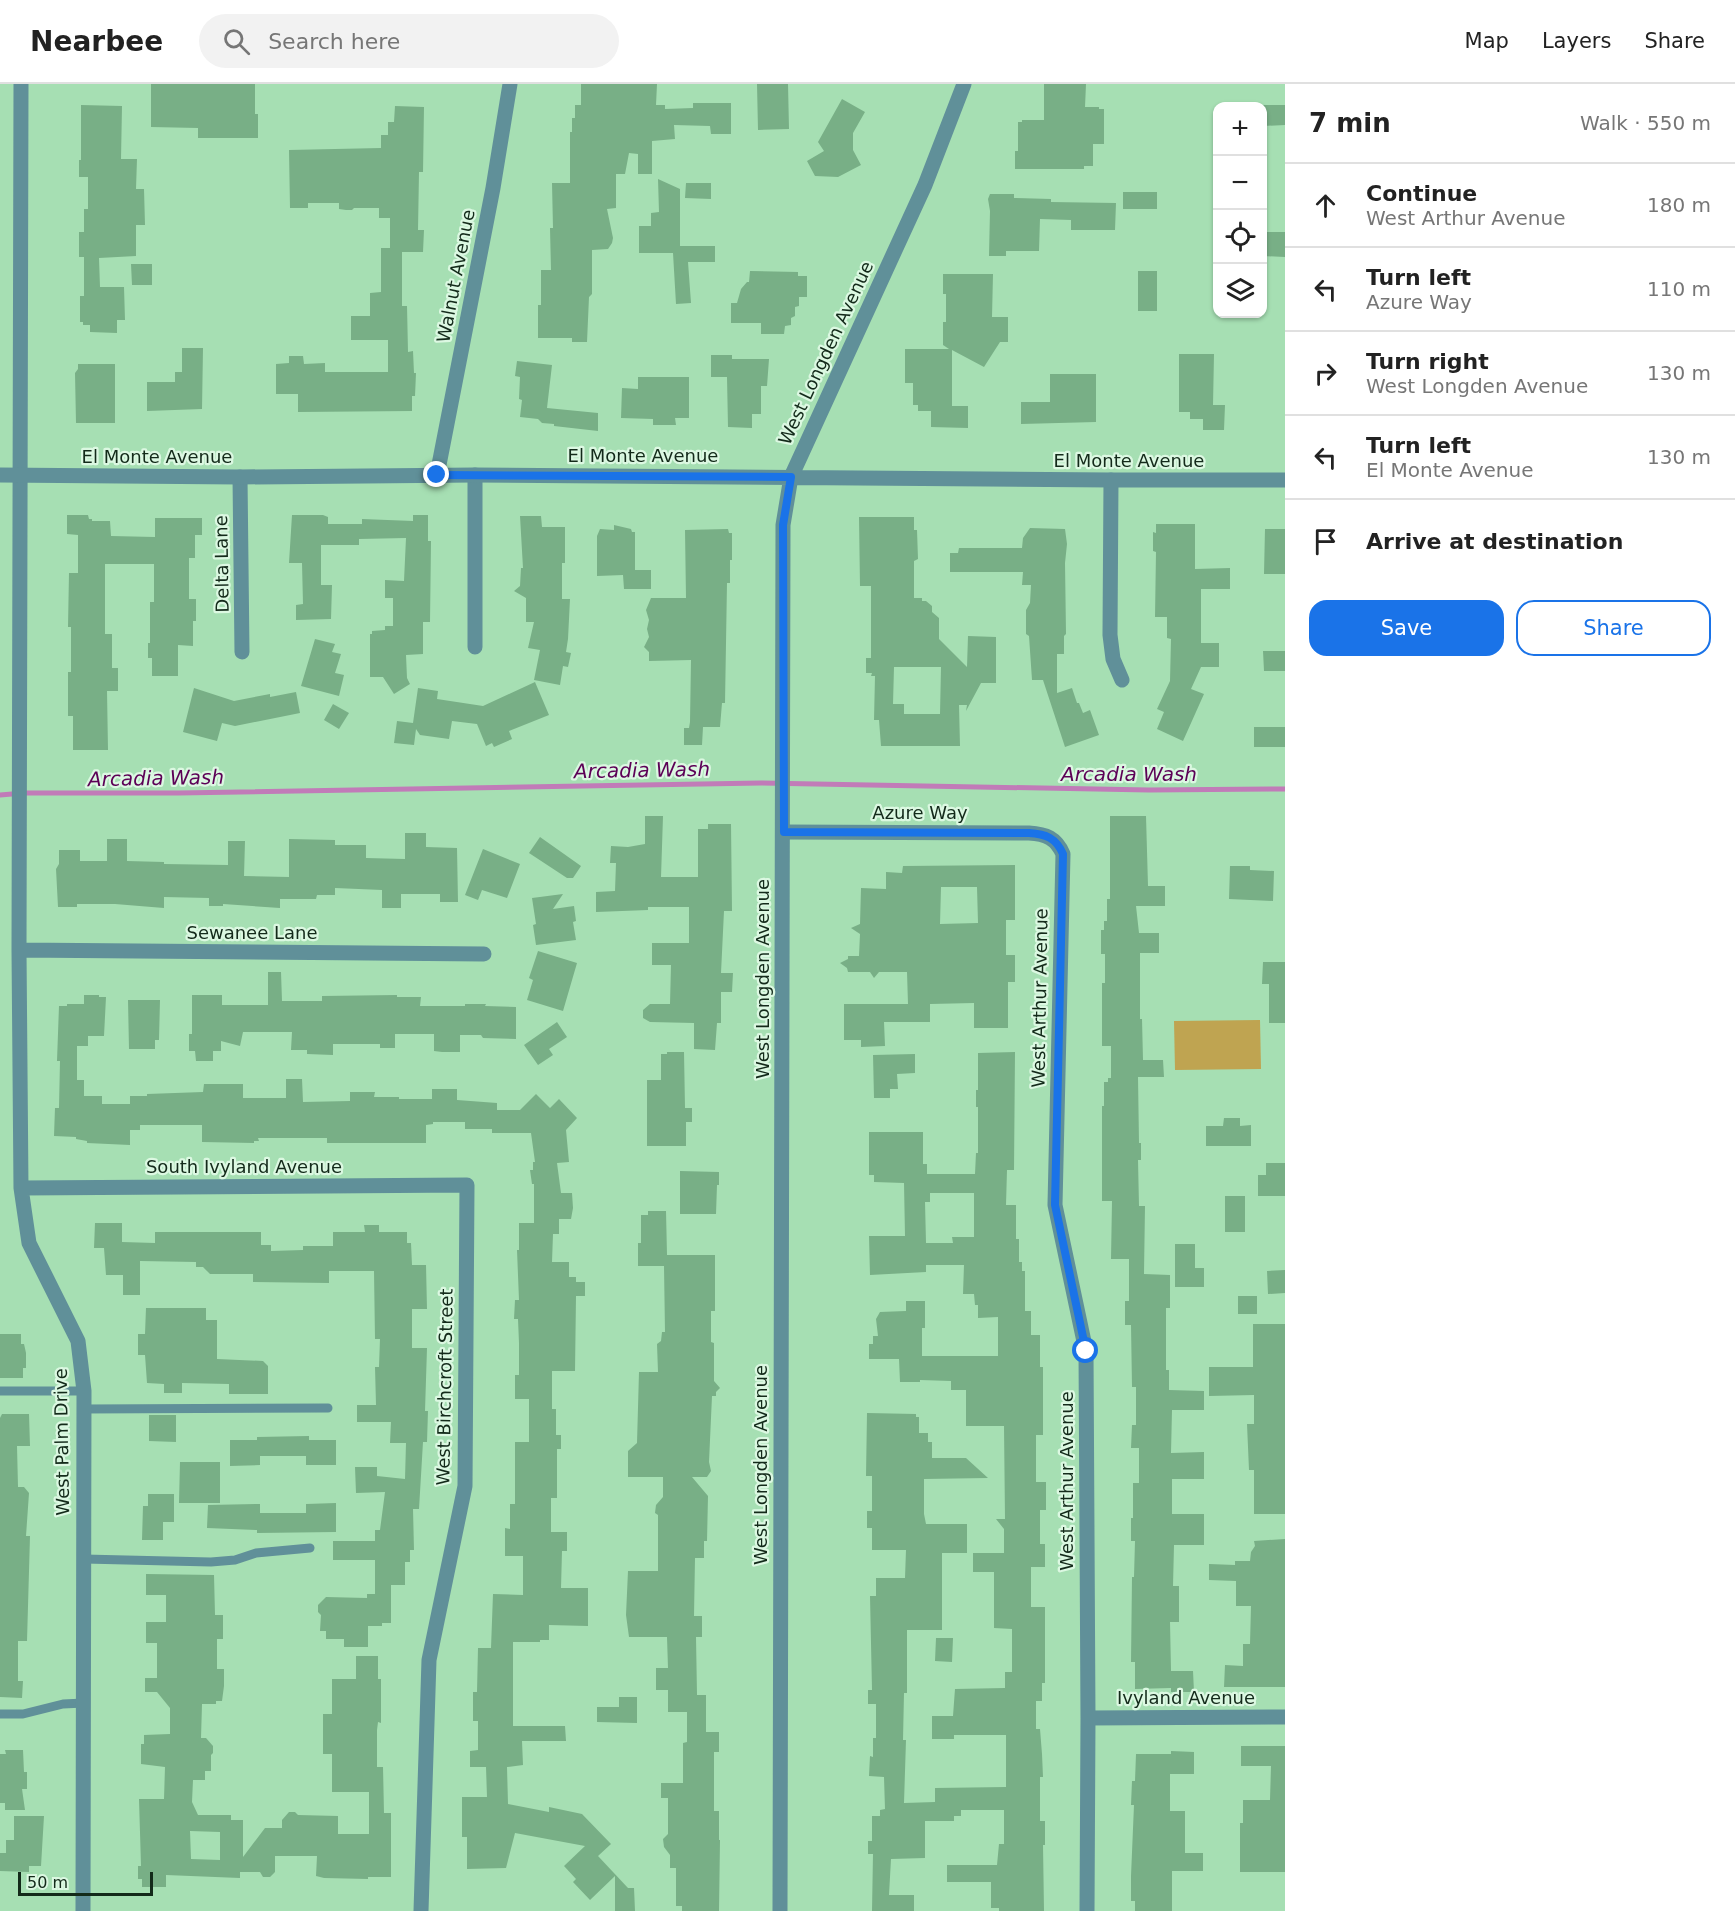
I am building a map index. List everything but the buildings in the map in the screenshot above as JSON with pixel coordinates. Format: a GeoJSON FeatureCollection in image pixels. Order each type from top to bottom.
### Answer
{"type":"FeatureCollection","features":[{"type":"Feature","properties":{"kind":"street","name":"West Palm Drive"},"geometry":{"type":"LineString","coordinates":[[21,84],[19,950],[21,1188],[29,1243],[78,1341],[84,1391],[84,1911]]}},
{"type":"Feature","properties":{"kind":"street","name":"Walnut Avenue"},"geometry":{"type":"LineString","coordinates":[[437,475],[493,188],[510,84]]}},
{"type":"Feature","properties":{"kind":"street","name":"West Longden Avenue"},"geometry":{"type":"LineString","coordinates":[[780,1911],[783,525],[791,477],[925,185],[964,84]]}},
{"type":"Feature","properties":{"kind":"street","name":"El Monte Avenue"},"geometry":{"type":"LineString","coordinates":[[0,475],[240,477],[475,474],[1285,480]]}},
{"type":"Feature","properties":{"kind":"street"},"geometry":{"type":"LineString","coordinates":[[475,474],[475,647]]}},
{"type":"Feature","properties":{"kind":"street","name":"Delta Lane"},"geometry":{"type":"LineString","coordinates":[[240,477],[242,651]]}},
{"type":"Feature","properties":{"kind":"street"},"geometry":{"type":"LineString","coordinates":[[1111,480],[1110,635],[1113,659],[1122,680]]}},
{"type":"Feature","properties":{"kind":"street","name":"Azure Way"},"geometry":{"type":"LineString","coordinates":[[784,832],[1013,832],[1040,834],[1055,840]]}},
{"type":"Feature","properties":{"kind":"street","name":"West Arthur Avenue"},"geometry":{"type":"LineString","coordinates":[[1055,840],[1063,854],[1055,1205],[1086,1351],[1087,1911]]}},
{"type":"Feature","properties":{"kind":"street","name":"Sewanee Lane"},"geometry":{"type":"LineString","coordinates":[[19,950],[484,954]]}},
{"type":"Feature","properties":{"kind":"street","name":"South Ivyland Avenue"},"geometry":{"type":"LineString","coordinates":[[21,1188],[467,1185]]}},
{"type":"Feature","properties":{"kind":"street","name":"West Birchcroft Street"},"geometry":{"type":"LineString","coordinates":[[421,1911],[429,1660],[465,1486],[467,1185]]}},
{"type":"Feature","properties":{"kind":"street","name":"Ivyland Avenue"},"geometry":{"type":"LineString","coordinates":[[1088,1718],[1285,1717]]}},
{"type":"Feature","properties":{"kind":"lane"},"geometry":{"type":"LineString","coordinates":[[0,1391],[84,1391]]}},
{"type":"Feature","properties":{"kind":"lane"},"geometry":{"type":"LineString","coordinates":[[84,1409],[328,1408]]}},
{"type":"Feature","properties":{"kind":"lane"},"geometry":{"type":"LineString","coordinates":[[84,1559],[211,1562],[235,1560],[256,1553],[310,1548]]}},
{"type":"Feature","properties":{"kind":"lane"},"geometry":{"type":"LineString","coordinates":[[0,1714],[23,1714],[63,1704],[84,1703]]}},
{"type":"Feature","properties":{"kind":"shaded area"},"geometry":{"type":"Polygon","coordinates":[[[1260,1020],[1261,1069],[1175,1070],[1174,1021],[1260,1020]]]}},
{"type":"Feature","properties":{"kind":"waterway","name":"Arcadia Wash"},"geometry":{"type":"LineString","coordinates":[[0,795],[761,783],[1149,790],[1285,789]]}},
{"type":"Feature","properties":{"kind":"route"},"geometry":{"type":"LineString","coordinates":[[437,475],[791,477],[783,525],[784,832],[1029,833],[1040,834],[1055,840],[1063,854],[1055,1205],[1086,1351]]}}]}
